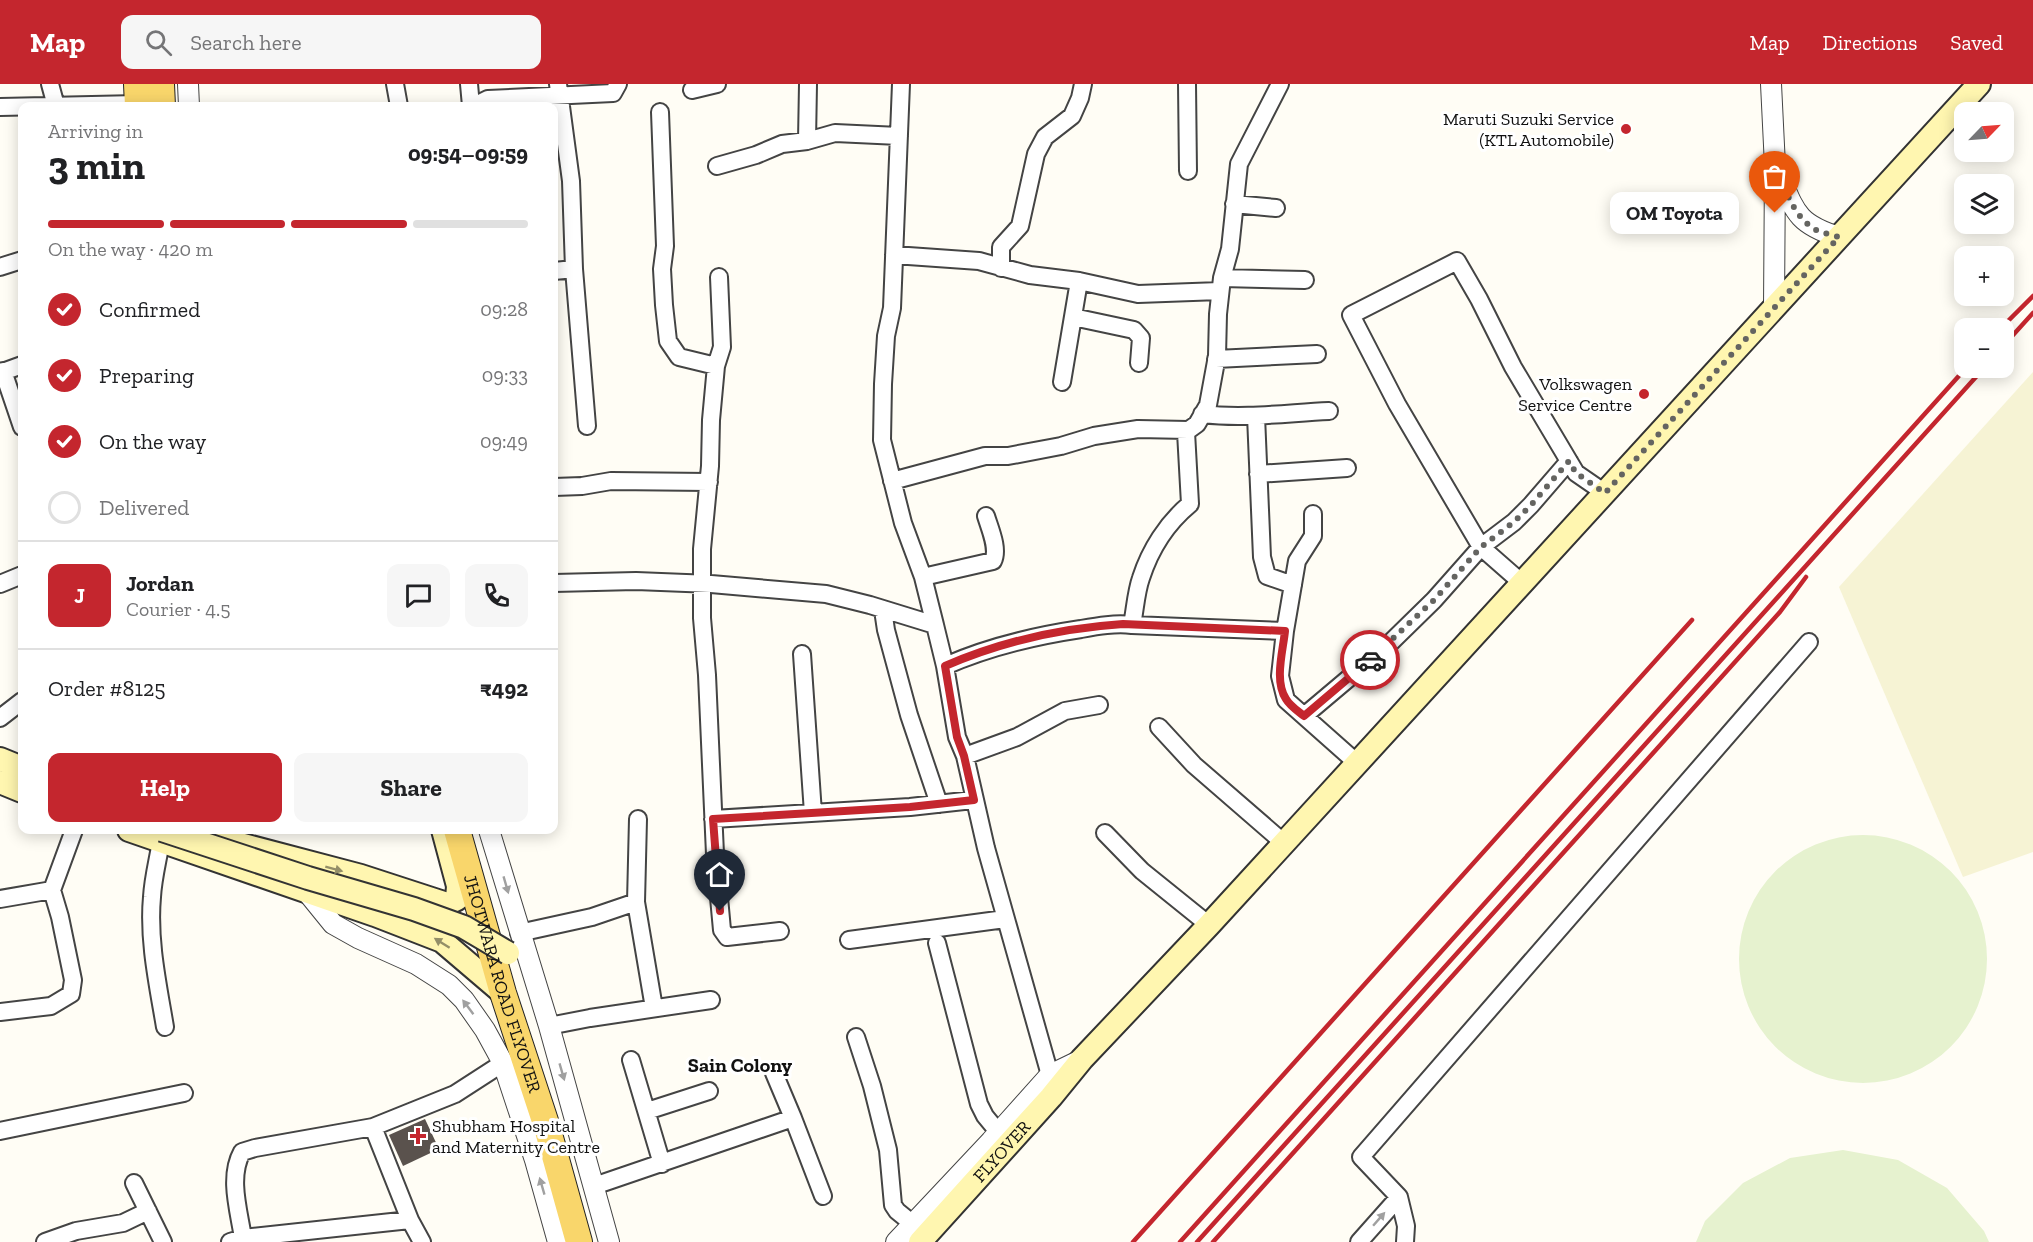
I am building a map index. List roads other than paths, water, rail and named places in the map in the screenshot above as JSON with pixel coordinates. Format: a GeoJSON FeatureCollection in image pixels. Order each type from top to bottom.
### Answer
{"type":"FeatureCollection","features":[{"type":"Feature","properties":{"kind":"main road"},"geometry":{"type":"LineString","coordinates":[[144,100],[161,84]]}},
{"type":"Feature","properties":{"kind":"main road","name":"FLYOVER"},"geometry":{"type":"LineString","coordinates":[[916,1233],[1050,1086],[1082,1059],[1209,925],[1979,84]]}},
{"type":"Feature","properties":{"kind":"main road"},"geometry":{"type":"LineString","coordinates":[[0,759],[18,766]]}},
{"type":"Feature","properties":{"kind":"main road"},"geometry":{"type":"LineString","coordinates":[[0,771],[18,778]]}},
{"type":"Feature","properties":{"kind":"main road"},"geometry":{"type":"LineString","coordinates":[[0,782],[18,789]]}},
{"type":"Feature","properties":{"kind":"main road"},"geometry":{"type":"LineString","coordinates":[[233,836],[447,904],[457,899],[458,886],[444,834]]}},
{"type":"Feature","properties":{"kind":"main road","name":"JHOTWARA ROAD FLYOVER"},"geometry":{"type":"LineString","coordinates":[[458,834],[504,993],[547,1127],[579,1242]]}},
{"type":"Feature","properties":{"kind":"main road","name":"JHOTWARA ROAD FLYOVER"},"geometry":{"type":"LineString","coordinates":[[474,834],[514,943],[592,1242]]}},
{"type":"Feature","properties":{"kind":"main road"},"geometry":{"type":"LineString","coordinates":[[161,835],[307,892],[442,941],[504,993]]}},
{"type":"Feature","properties":{"kind":"main road"},"geometry":{"type":"LineString","coordinates":[[161,835],[414,909],[514,943]]}},
{"type":"Feature","properties":{"kind":"street"},"geometry":{"type":"LineString","coordinates":[[50,84],[55,102]]}},
{"type":"Feature","properties":{"kind":"street"},"geometry":{"type":"LineString","coordinates":[[188,84],[189,102]]}},
{"type":"Feature","properties":{"kind":"street"},"geometry":{"type":"LineString","coordinates":[[395,84],[398,102]]}},
{"type":"Feature","properties":{"kind":"street"},"geometry":{"type":"LineString","coordinates":[[469,84],[472,102]]}},
{"type":"Feature","properties":{"kind":"street"},"geometry":{"type":"LineString","coordinates":[[482,102],[488,99],[558,90],[613,93],[618,84]]}},
{"type":"Feature","properties":{"kind":"street"},"geometry":{"type":"LineString","coordinates":[[692,90],[717,84]]}},
{"type":"Feature","properties":{"kind":"street"},"geometry":{"type":"LineString","coordinates":[[807,141],[808,84]]}},
{"type":"Feature","properties":{"kind":"street"},"geometry":{"type":"LineString","coordinates":[[896,1242],[916,1233],[999,1133],[1050,1086],[964,756],[957,737],[945,666],[923,578],[903,523],[882,440],[882,384],[886,336],[892,308],[901,84]]}},
{"type":"Feature","properties":{"kind":"street"},"geometry":{"type":"LineString","coordinates":[[1001,268],[1001,247],[1020,226],[1036,154],[1045,137],[1072,116],[1083,84]]}},
{"type":"Feature","properties":{"kind":"street"},"geometry":{"type":"LineString","coordinates":[[1187,84],[1188,171]]}},
{"type":"Feature","properties":{"kind":"street"},"geometry":{"type":"LineString","coordinates":[[892,481],[985,456],[1008,456],[1061,446],[1094,436],[1138,429],[1188,430],[1197,424],[1208,405],[1216,359],[1221,285],[1230,249],[1239,164],[1280,84]]}},
{"type":"Feature","properties":{"kind":"street"},"geometry":{"type":"LineString","coordinates":[[1771,84],[1775,166],[1774,308]]}},
{"type":"Feature","properties":{"kind":"street"},"geometry":{"type":"LineString","coordinates":[[558,90],[571,181],[574,269],[587,426]]}},
{"type":"Feature","properties":{"kind":"street"},"geometry":{"type":"LineString","coordinates":[[115,102],[144,100]]}},
{"type":"Feature","properties":{"kind":"street"},"geometry":{"type":"LineString","coordinates":[[0,107],[18,107]]}},
{"type":"Feature","properties":{"kind":"street"},"geometry":{"type":"LineString","coordinates":[[660,112],[665,246],[662,269],[668,341],[679,357],[716,366]]}},
{"type":"Feature","properties":{"kind":"street"},"geometry":{"type":"LineString","coordinates":[[717,166],[756,155],[782,144],[807,141],[835,133],[899,136]]}},
{"type":"Feature","properties":{"kind":"street"},"geometry":{"type":"LineString","coordinates":[[1775,166],[1793,206],[1803,220],[1817,230],[1839,237]]}},
{"type":"Feature","properties":{"kind":"street"},"geometry":{"type":"LineString","coordinates":[[1234,204],[1276,208]]}},
{"type":"Feature","properties":{"kind":"street"},"geometry":{"type":"LineString","coordinates":[[894,255],[979,261],[1030,275],[1079,281],[1138,294],[1221,285],[1305,280]]}},
{"type":"Feature","properties":{"kind":"street"},"geometry":{"type":"LineString","coordinates":[[1522,583],[1481,547],[1397,404],[1351,315],[1457,261],[1513,367],[1576,473],[1605,493]]}},
{"type":"Feature","properties":{"kind":"street"},"geometry":{"type":"LineString","coordinates":[[0,267],[18,262]]}},
{"type":"Feature","properties":{"kind":"street"},"geometry":{"type":"LineString","coordinates":[[558,271],[574,269]]}},
{"type":"Feature","properties":{"kind":"street"},"geometry":{"type":"LineString","coordinates":[[719,277],[722,347],[716,366],[711,420],[709,482],[702,549],[702,618],[713,819],[723,934],[727,937],[780,932]]}},
{"type":"Feature","properties":{"kind":"street"},"geometry":{"type":"LineString","coordinates":[[1062,382],[1079,281]]}},
{"type":"Feature","properties":{"kind":"street"},"geometry":{"type":"LineString","coordinates":[[1073,317],[1134,330],[1141,338],[1139,363]]}},
{"type":"Feature","properties":{"kind":"street"},"geometry":{"type":"LineString","coordinates":[[1216,359],[1317,354]]}},
{"type":"Feature","properties":{"kind":"street"},"geometry":{"type":"LineString","coordinates":[[18,366],[2,372],[18,416]]}},
{"type":"Feature","properties":{"kind":"street"},"geometry":{"type":"LineString","coordinates":[[1203,414],[1256,416],[1329,411]]}},
{"type":"Feature","properties":{"kind":"street"},"geometry":{"type":"LineString","coordinates":[[1256,416],[1262,557],[1267,576],[1293,585]]}},
{"type":"Feature","properties":{"kind":"street"},"geometry":{"type":"LineString","coordinates":[[1132,625],[1140,579],[1158,540],[1176,515],[1190,504],[1186,432],[1188,430]]}},
{"type":"Feature","properties":{"kind":"street"},"geometry":{"type":"LineString","coordinates":[[1304,716],[1387,646],[1434,600],[1481,547],[1514,522],[1569,461]]}},
{"type":"Feature","properties":{"kind":"street"},"geometry":{"type":"LineString","coordinates":[[1258,474],[1347,468]]}},
{"type":"Feature","properties":{"kind":"street"},"geometry":{"type":"LineString","coordinates":[[558,487],[611,481],[709,482]]}},
{"type":"Feature","properties":{"kind":"street"},"geometry":{"type":"LineString","coordinates":[[1313,514],[1313,536],[1297,561],[1285,631],[1280,675],[1282,689],[1286,699],[1357,763]]}},
{"type":"Feature","properties":{"kind":"street"},"geometry":{"type":"LineString","coordinates":[[923,578],[993,561],[995,550],[986,516]]}},
{"type":"Feature","properties":{"kind":"street"},"geometry":{"type":"LineString","coordinates":[[0,584],[18,577]]}},
{"type":"Feature","properties":{"kind":"street"},"geometry":{"type":"LineString","coordinates":[[558,583],[636,581],[826,594],[934,625]]}},
{"type":"Feature","properties":{"kind":"street"},"geometry":{"type":"LineString","coordinates":[[883,610],[886,630],[909,715],[939,804]]}},
{"type":"Feature","properties":{"kind":"street"},"geometry":{"type":"LineString","coordinates":[[945,666],[989,650],[1047,635],[1110,625],[1285,631]]}},
{"type":"Feature","properties":{"kind":"street"},"geometry":{"type":"LineString","coordinates":[[1405,1242],[1406,1226],[1399,1197],[1361,1157],[1809,642]]}},
{"type":"Feature","properties":{"kind":"street"},"geometry":{"type":"LineString","coordinates":[[802,654],[803,692],[809,727],[813,813]]}},
{"type":"Feature","properties":{"kind":"street"},"geometry":{"type":"LineString","coordinates":[[0,718],[18,703]]}},
{"type":"Feature","properties":{"kind":"street"},"geometry":{"type":"LineString","coordinates":[[964,756],[1017,737],[1065,711],[1099,705]]}},
{"type":"Feature","properties":{"kind":"street"},"geometry":{"type":"LineString","coordinates":[[1159,727],[1194,765],[1284,843]]}},
{"type":"Feature","properties":{"kind":"street"},"geometry":{"type":"LineString","coordinates":[[713,819],[974,800]]}},
{"type":"Feature","properties":{"kind":"street"},"geometry":{"type":"LineString","coordinates":[[638,819],[636,902],[654,1008]]}},
{"type":"Feature","properties":{"kind":"street"},"geometry":{"type":"LineString","coordinates":[[1105,833],[1142,871],[1209,925]]}},
{"type":"Feature","properties":{"kind":"street"},"geometry":{"type":"LineString","coordinates":[[0,1012],[51,1006],[71,994],[73,980],[52,890],[73,834]]}},
{"type":"Feature","properties":{"kind":"street"},"geometry":{"type":"LineString","coordinates":[[490,834],[514,943],[549,1026],[609,1242]]}},
{"type":"Feature","properties":{"kind":"street"},"geometry":{"type":"LineString","coordinates":[[161,835],[152,896],[151,921],[165,1027]]}},
{"type":"Feature","properties":{"kind":"street"},"geometry":{"type":"LineString","coordinates":[[0,900],[52,890]]}},
{"type":"Feature","properties":{"kind":"street"},"geometry":{"type":"LineString","coordinates":[[307,892],[333,924],[416,964],[449,986],[464,1000],[485,1030],[503,1063],[535,1160],[558,1242]]}},
{"type":"Feature","properties":{"kind":"street"},"geometry":{"type":"LineString","coordinates":[[514,943],[636,902]]}},
{"type":"Feature","properties":{"kind":"street"},"geometry":{"type":"LineString","coordinates":[[849,940],[1005,919]]}},
{"type":"Feature","properties":{"kind":"street"},"geometry":{"type":"LineString","coordinates":[[937,943],[979,1104],[985,1116],[999,1133]]}},
{"type":"Feature","properties":{"kind":"street"},"geometry":{"type":"LineString","coordinates":[[549,1026],[711,1000]]}},
{"type":"Feature","properties":{"kind":"street"},"geometry":{"type":"LineString","coordinates":[[856,1037],[872,1086],[888,1150],[893,1205],[916,1233]]}},
{"type":"Feature","properties":{"kind":"street"},"geometry":{"type":"LineString","coordinates":[[631,1060],[662,1164]]}},
{"type":"Feature","properties":{"kind":"street"},"geometry":{"type":"LineString","coordinates":[[410,1220],[236,1240],[235,1175],[237,1161],[242,1152],[255,1148],[373,1127],[454,1094],[503,1063]]}},
{"type":"Feature","properties":{"kind":"street"},"geometry":{"type":"LineString","coordinates":[[774,1073],[823,1196]]}},
{"type":"Feature","properties":{"kind":"street"},"geometry":{"type":"LineString","coordinates":[[647,1111],[709,1091]]}},
{"type":"Feature","properties":{"kind":"street"},"geometry":{"type":"LineString","coordinates":[[0,1131],[184,1093]]}},
{"type":"Feature","properties":{"kind":"street"},"geometry":{"type":"LineString","coordinates":[[594,1186],[793,1118]]}},
{"type":"Feature","properties":{"kind":"street"},"geometry":{"type":"LineString","coordinates":[[373,1127],[410,1220],[422,1242]]}},
{"type":"Feature","properties":{"kind":"street"},"geometry":{"type":"LineString","coordinates":[[134,1183],[163,1242]]}},
{"type":"Feature","properties":{"kind":"street"},"geometry":{"type":"LineString","coordinates":[[1359,1242],[1399,1197]]}},
{"type":"Feature","properties":{"kind":"street"},"geometry":{"type":"LineString","coordinates":[[45,1242],[76,1232],[123,1223],[148,1211]]}},
{"type":"Feature","properties":{"kind":"railway"},"geometry":{"type":"LineString","coordinates":[[2011,318],[2033,296]]}},
{"type":"Feature","properties":{"kind":"railway"},"geometry":{"type":"LineString","coordinates":[[2014,334],[2033,313]]}},
{"type":"Feature","properties":{"kind":"railway"},"geometry":{"type":"LineString","coordinates":[[1180,1242],[1957,378]]}},
{"type":"Feature","properties":{"kind":"railway"},"geometry":{"type":"LineString","coordinates":[[1197,1242],[1975,378]]}},
{"type":"Feature","properties":{"kind":"railway"},"geometry":{"type":"LineString","coordinates":[[1213,1242],[1780,612],[1806,577]]}},
{"type":"Feature","properties":{"kind":"railway"},"geometry":{"type":"LineString","coordinates":[[1133,1242],[1692,620]]}},
{"type":"Feature","properties":{"kind":"place","name":"Maruti Suzuki Service (KTL Automobile)"},"geometry":{"type":"Point","coordinates":[1626,129]}},
{"type":"Feature","properties":{"kind":"place","name":"OM Toyota"},"geometry":{"type":"Point","coordinates":[1775,213]}},
{"type":"Feature","properties":{"kind":"place","name":"Volkswagen Service Centre"},"geometry":{"type":"Point","coordinates":[1644,394]}},
{"type":"Feature","properties":{"kind":"place","name":"Shubham Hospital and Maternity Centre"},"geometry":{"type":"Point","coordinates":[418,1136]}},
{"type":"Feature","properties":{"kind":"district","name":"Sain Colony"},"geometry":{"type":"Point","coordinates":[740,1065]}}]}
